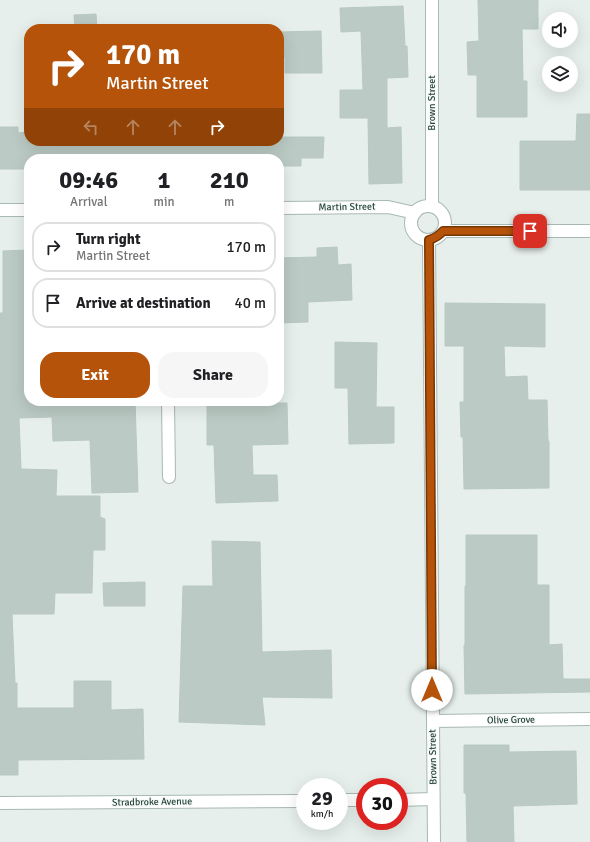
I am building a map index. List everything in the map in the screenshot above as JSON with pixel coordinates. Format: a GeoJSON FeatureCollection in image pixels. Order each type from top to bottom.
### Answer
{"type":"FeatureCollection","features":[{"type":"Feature","properties":{"kind":"street","name":"Brown Street"},"geometry":{"type":"LineString","coordinates":[[432,0],[432,206]]}},
{"type":"Feature","properties":{"kind":"street"},"geometry":{"type":"LineString","coordinates":[[427,206],[432,206],[441,211],[445,220],[443,231],[439,236],[429,240],[419,237],[415,233],[411,223],[415,213],[422,207],[427,206]]}},
{"type":"Feature","properties":{"kind":"street","name":"Martin Street"},"geometry":{"type":"LineString","coordinates":[[284,208],[388,207],[415,213]]}},
{"type":"Feature","properties":{"kind":"street"},"geometry":{"type":"LineString","coordinates":[[0,210],[24,210]]}},
{"type":"Feature","properties":{"kind":"street"},"geometry":{"type":"LineString","coordinates":[[443,231],[590,231]]}},
{"type":"Feature","properties":{"kind":"street","name":"Brown Street"},"geometry":{"type":"LineString","coordinates":[[429,240],[434,842]]}},
{"type":"Feature","properties":{"kind":"street"},"geometry":{"type":"LineString","coordinates":[[168,406],[169,477]]}},
{"type":"Feature","properties":{"kind":"street","name":"Olive Grove"},"geometry":{"type":"LineString","coordinates":[[433,721],[590,719]]}},
{"type":"Feature","properties":{"kind":"street"},"geometry":{"type":"LineString","coordinates":[[408,800],[433,799]]}},
{"type":"Feature","properties":{"kind":"street","name":"Stradbroke Avenue"},"geometry":{"type":"LineString","coordinates":[[0,803],[296,800]]}},
{"type":"Feature","properties":{"kind":"building"},"geometry":{"type":"Polygon","coordinates":[[[478,0],[538,0],[538,29],[522,29],[523,81],[527,81],[527,117],[477,117],[477,75],[468,75],[467,42],[479,41],[478,0]]]}},
{"type":"Feature","properties":{"kind":"building"},"geometry":{"type":"Polygon","coordinates":[[[403,6],[408,77],[387,78],[387,128],[401,127],[402,183],[369,184],[368,118],[340,118],[340,90],[363,90],[361,31],[341,32],[340,8],[403,6]]]}},
{"type":"Feature","properties":{"kind":"building"},"geometry":{"type":"Polygon","coordinates":[[[96,14],[97,24],[75,24],[74,15],[96,14]]]}},
{"type":"Feature","properties":{"kind":"building"},"geometry":{"type":"Polygon","coordinates":[[[321,31],[322,73],[285,73],[284,32],[321,31]]]}},
{"type":"Feature","properties":{"kind":"building"},"geometry":{"type":"Polygon","coordinates":[[[577,114],[590,114],[590,190],[520,190],[520,141],[576,141],[577,114]]]}},
{"type":"Feature","properties":{"kind":"building"},"geometry":{"type":"Polygon","coordinates":[[[0,127],[18,127],[18,133],[24,132],[24,146],[284,146],[284,137],[324,137],[323,158],[301,158],[301,166],[284,166],[284,154],[24,154],[24,169],[0,169],[0,127]]]}},
{"type":"Feature","properties":{"kind":"building"},"geometry":{"type":"Polygon","coordinates":[[[337,247],[338,265],[351,264],[352,300],[308,302],[308,322],[284,323],[284,258],[317,257],[317,248],[337,247]]]}},
{"type":"Feature","properties":{"kind":"building"},"geometry":{"type":"Polygon","coordinates":[[[24,250],[24,406],[135,406],[138,492],[92,493],[90,440],[53,441],[52,417],[19,418],[21,469],[57,470],[56,496],[100,496],[100,517],[105,519],[105,550],[93,550],[92,593],[55,593],[54,614],[12,614],[15,683],[17,683],[17,708],[74,708],[74,681],[111,681],[111,710],[143,709],[144,759],[18,760],[18,775],[0,775],[0,313],[3,313],[3,251],[24,250]]]}},
{"type":"Feature","properties":{"kind":"building"},"geometry":{"type":"Polygon","coordinates":[[[445,303],[545,304],[545,347],[504,346],[505,377],[527,376],[528,400],[547,400],[549,488],[464,489],[463,437],[461,437],[460,402],[464,402],[464,346],[445,346],[445,303]]]}},
{"type":"Feature","properties":{"kind":"building"},"geometry":{"type":"Polygon","coordinates":[[[335,342],[377,343],[376,407],[394,407],[394,443],[349,444],[348,388],[335,388],[335,342]]]}},
{"type":"Feature","properties":{"kind":"building"},"geometry":{"type":"Polygon","coordinates":[[[284,403],[287,403],[288,444],[252,445],[253,475],[277,475],[278,501],[216,503],[214,445],[207,445],[207,406],[284,406],[284,403]]]}},
{"type":"Feature","properties":{"kind":"building"},"geometry":{"type":"Polygon","coordinates":[[[466,535],[537,535],[537,585],[549,585],[549,645],[562,644],[563,679],[590,679],[590,692],[465,694],[464,645],[466,535]]]}},
{"type":"Feature","properties":{"kind":"building"},"geometry":{"type":"Polygon","coordinates":[[[212,541],[260,542],[262,652],[331,650],[332,698],[262,697],[265,725],[179,722],[183,586],[213,586],[212,541]]]}},
{"type":"Feature","properties":{"kind":"building"},"geometry":{"type":"Polygon","coordinates":[[[145,582],[145,606],[104,606],[103,583],[145,582]]]}},
{"type":"Feature","properties":{"kind":"building"},"geometry":{"type":"Polygon","coordinates":[[[464,745],[509,745],[509,752],[576,751],[577,804],[513,806],[514,842],[467,842],[466,793],[464,793],[464,745]]]}},
{"type":"Feature","properties":{"kind":"route"},"geometry":{"type":"LineString","coordinates":[[432,690],[429,240],[439,236],[443,231],[530,231]]}}]}
